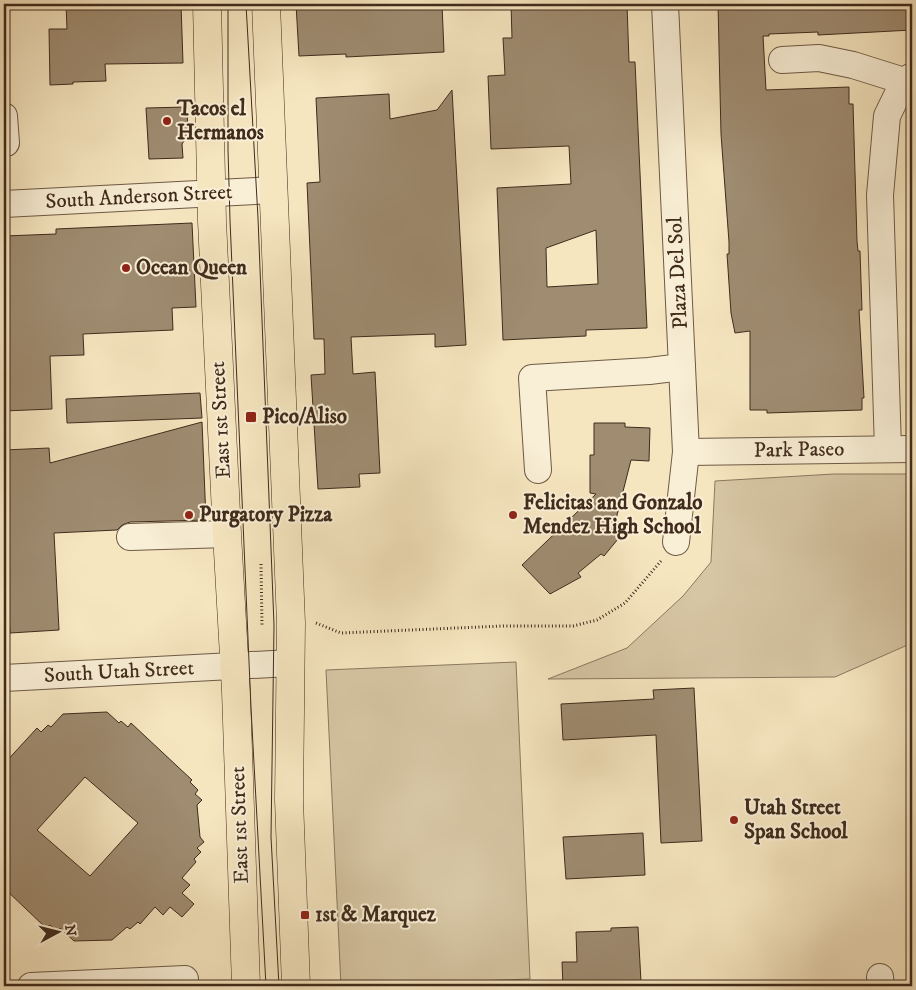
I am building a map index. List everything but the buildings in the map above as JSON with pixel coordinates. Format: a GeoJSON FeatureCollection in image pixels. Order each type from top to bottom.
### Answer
{"type":"FeatureCollection","features":[{"type":"Feature","properties":{"kind":"main road","name":"East 1st Street"},"geometry":{"type":"LineString","coordinates":[[207,4],[212,193],[234,666],[246,986]]}},
{"type":"Feature","properties":{"kind":"main road"},"geometry":{"type":"LineString","coordinates":[[266,4],[289,544],[291,663],[289,800],[296,986]]}},
{"type":"Feature","properties":{"kind":"street","name":"Plaza Del Sol"},"geometry":{"type":"LineString","coordinates":[[665,4],[686,452],[676,542]]}},
{"type":"Feature","properties":{"kind":"street"},"geometry":{"type":"LineString","coordinates":[[782,60],[819,58],[908,78],[887,116],[880,195],[900,449]]}},
{"type":"Feature","properties":{"kind":"street"},"geometry":{"type":"LineString","coordinates":[[4,116],[6,143]]}},
{"type":"Feature","properties":{"kind":"street","name":"South Anderson Street"},"geometry":{"type":"LineString","coordinates":[[4,204],[274,190]]}},
{"type":"Feature","properties":{"kind":"street"},"geometry":{"type":"LineString","coordinates":[[538,470],[532,378],[682,368]]}},
{"type":"Feature","properties":{"kind":"street","name":"Park Paseo"},"geometry":{"type":"LineString","coordinates":[[686,452],[900,449]]}},
{"type":"Feature","properties":{"kind":"street"},"geometry":{"type":"LineString","coordinates":[[130,537],[227,534]]}},
{"type":"Feature","properties":{"kind":"street","name":"South Utah Street"},"geometry":{"type":"LineString","coordinates":[[4,678],[291,663]]}},
{"type":"Feature","properties":{"kind":"street"},"geometry":{"type":"LineString","coordinates":[[31,986],[185,978]]}},
{"type":"Feature","properties":{"kind":"path"},"geometry":{"type":"LineString","coordinates":[[311,621],[341,633],[503,626],[573,626],[597,620],[625,603],[676,542]]}},
{"type":"Feature","properties":{"kind":"path"},"geometry":{"type":"LineString","coordinates":[[261,564],[262,626]]}},
{"type":"Feature","properties":{"kind":"shaded area"},"geometry":{"type":"Polygon","coordinates":[[[834,474],[912,474],[912,643],[835,677],[548,679],[627,648],[683,596],[711,562],[715,481],[834,474]]]}},
{"type":"Feature","properties":{"kind":"shaded area"},"geometry":{"type":"Polygon","coordinates":[[[516,662],[530,979],[341,986],[326,670],[516,662]]]}},
{"type":"Feature","properties":{"kind":"tram line"},"geometry":{"type":"LineString","coordinates":[[228,4],[230,220],[251,708],[266,986]]}},
{"type":"Feature","properties":{"kind":"tram line"},"geometry":{"type":"LineString","coordinates":[[246,4],[258,218],[274,625],[271,837],[279,986]]}},
{"type":"Feature","properties":{"kind":"place","name":"Tacos el Hermanos"},"geometry":{"type":"Point","coordinates":[167,121]}},
{"type":"Feature","properties":{"kind":"place","name":"Ocean Queen"},"geometry":{"type":"Point","coordinates":[126,268]}},
{"type":"Feature","properties":{"kind":"place","name":"Pico/Aliso"},"geometry":{"type":"Point","coordinates":[251,417]}},
{"type":"Feature","properties":{"kind":"place","name":"Purgatory Pizza"},"geometry":{"type":"Point","coordinates":[189,515]}},
{"type":"Feature","properties":{"kind":"place","name":"Felicitas and Gonzalo Mendez High School"},"geometry":{"type":"Point","coordinates":[513,515]}},
{"type":"Feature","properties":{"kind":"place","name":"Utah Street Span School"},"geometry":{"type":"Point","coordinates":[734,820]}},
{"type":"Feature","properties":{"kind":"place","name":"1st & Marquez"},"geometry":{"type":"Point","coordinates":[305,915]}}]}
